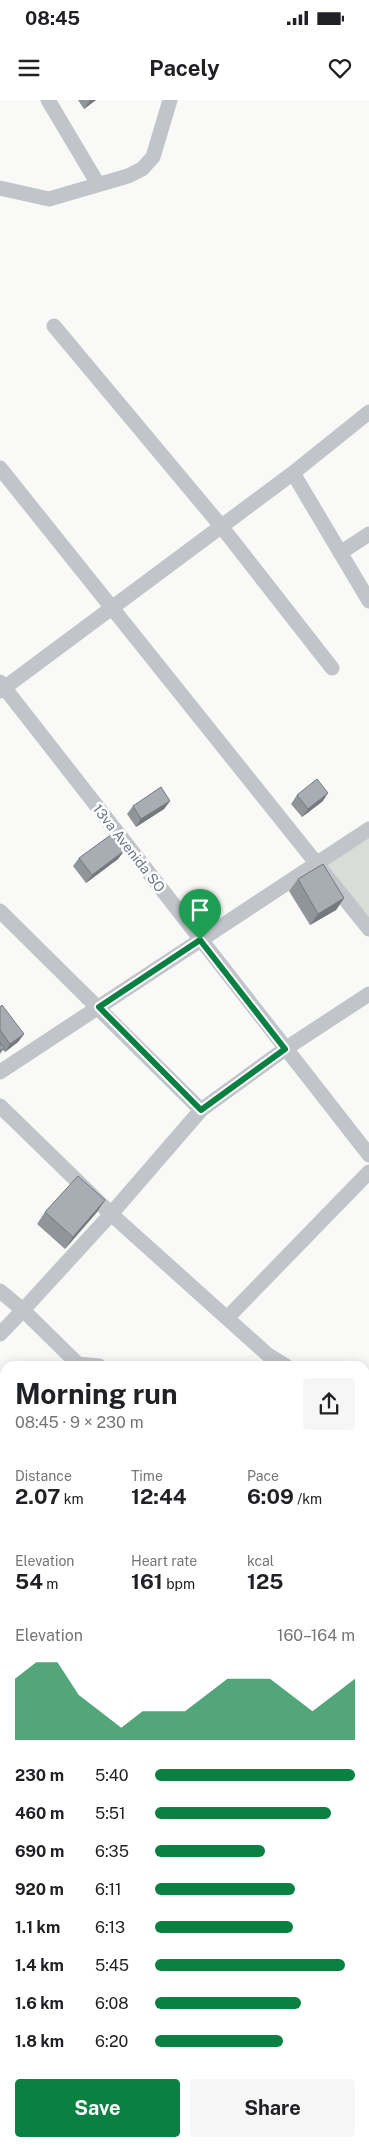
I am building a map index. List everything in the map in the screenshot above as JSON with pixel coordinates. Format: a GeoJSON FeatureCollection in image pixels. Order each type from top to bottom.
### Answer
{"type":"FeatureCollection","features":[{"type":"Feature","properties":{"kind":"street"},"geometry":{"type":"LineString","coordinates":[[48,100],[98,184]]}},
{"type":"Feature","properties":{"kind":"street"},"geometry":{"type":"LineString","coordinates":[[0,188],[49,200],[128,176],[142,169],[153,157],[170,100]]}},
{"type":"Feature","properties":{"kind":"street"},"geometry":{"type":"LineString","coordinates":[[54,326],[221,526],[332,668]]}},
{"type":"Feature","properties":{"kind":"street"},"geometry":{"type":"LineString","coordinates":[[1,687],[113,607],[293,473],[369,412]]}},
{"type":"Feature","properties":{"kind":"street"},"geometry":{"type":"LineString","coordinates":[[0,468],[369,929]]}},
{"type":"Feature","properties":{"kind":"street"},"geometry":{"type":"LineString","coordinates":[[293,473],[369,601]]}},
{"type":"Feature","properties":{"kind":"street"},"geometry":{"type":"LineString","coordinates":[[340,553],[369,534]]}},
{"type":"Feature","properties":{"kind":"street","name":"13va Avenida SO"},"geometry":{"type":"LineString","coordinates":[[1,687],[369,1155]]}},
{"type":"Feature","properties":{"kind":"street"},"geometry":{"type":"LineString","coordinates":[[0,1072],[369,829]]}},
{"type":"Feature","properties":{"kind":"street"},"geometry":{"type":"LineString","coordinates":[[0,911],[201,1110]]}},
{"type":"Feature","properties":{"kind":"street"},"geometry":{"type":"LineString","coordinates":[[0,1334],[111,1214],[201,1110],[285,1049],[369,994]]}},
{"type":"Feature","properties":{"kind":"street"},"geometry":{"type":"LineString","coordinates":[[0,1106],[111,1214],[268,1355],[278,1361]]}},
{"type":"Feature","properties":{"kind":"street"},"geometry":{"type":"LineString","coordinates":[[227,1318],[369,1172]]}},
{"type":"Feature","properties":{"kind":"street"},"geometry":{"type":"LineString","coordinates":[[0,1291],[23,1310],[75,1361]]}},
{"type":"Feature","properties":{"kind":"shaded area"},"geometry":{"type":"Polygon","coordinates":[[[369,829],[369,929],[317,863],[369,829]]]}},
{"type":"Feature","properties":{"kind":"building"},"geometry":{"type":"Polygon","coordinates":[[[317,779],[328,793],[308,809],[297,795],[317,779]]]}},
{"type":"Feature","properties":{"kind":"building"},"geometry":{"type":"Polygon","coordinates":[[[161,787],[170,801],[141,819],[133,806],[161,787]]]}},
{"type":"Feature","properties":{"kind":"building"},"geometry":{"type":"Polygon","coordinates":[[[112,834],[124,851],[92,875],[79,858],[112,834]]]}},
{"type":"Feature","properties":{"kind":"building"},"geometry":{"type":"Polygon","coordinates":[[[323,864],[344,898],[318,914],[298,879],[323,864]]]}},
{"type":"Feature","properties":{"kind":"building"},"geometry":{"type":"Polygon","coordinates":[[[2,1005],[24,1034],[10,1044],[0,1030],[0,1007],[2,1005]]]}},
{"type":"Feature","properties":{"kind":"building"},"geometry":{"type":"Polygon","coordinates":[[[0,1043],[4,1048],[0,1051],[0,1043]]]}},
{"type":"Feature","properties":{"kind":"building"},"geometry":{"type":"Polygon","coordinates":[[[78,1176],[105,1200],[73,1237],[45,1212],[78,1176]]]}},
{"type":"Feature","properties":{"kind":"route"},"geometry":{"type":"LineString","coordinates":[[200,940],[285,1049],[201,1110],[99,1007],[200,940]]}}]}
